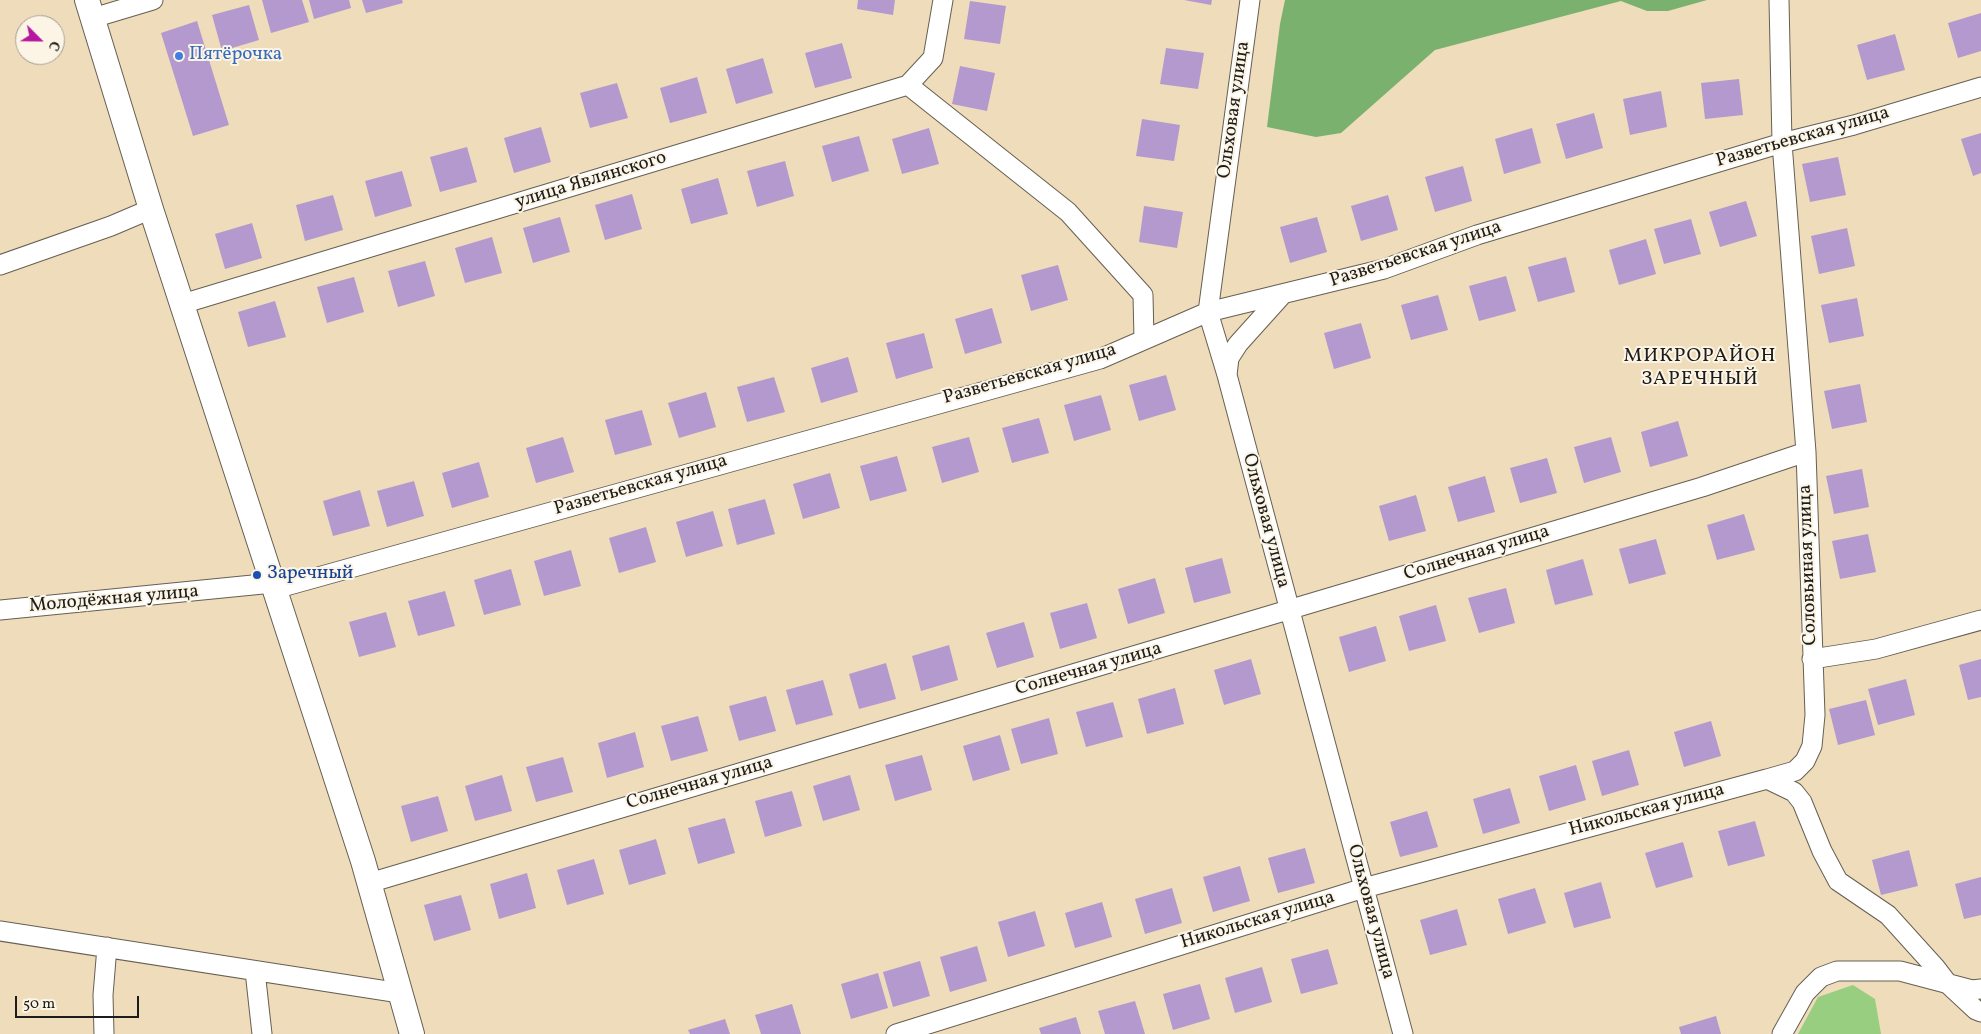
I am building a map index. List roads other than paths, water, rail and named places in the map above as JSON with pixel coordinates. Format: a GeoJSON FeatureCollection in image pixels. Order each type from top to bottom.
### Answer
{"type":"FeatureCollection","features":[{"type":"Feature","properties":{"kind":"street"},"geometry":{"type":"LineString","coordinates":[[153,0],[90,9],[151,209],[369,883],[412,1034]]}},
{"type":"Feature","properties":{"kind":"street"},"geometry":{"type":"LineString","coordinates":[[943,0],[933,58],[908,85],[1068,212],[1143,295],[1144,338]]}},
{"type":"Feature","properties":{"kind":"street","name":"Ольховая улица"},"geometry":{"type":"LineString","coordinates":[[1250,0],[1208,312],[1227,374],[1403,1034]]}},
{"type":"Feature","properties":{"kind":"street","name":"Соловьиная улица"},"geometry":{"type":"LineString","coordinates":[[1767,779],[1795,771],[1805,761],[1812,746],[1815,715],[1806,452],[1782,143],[1779,0]]}},
{"type":"Feature","properties":{"kind":"street","name":"улица Являнского"},"geometry":{"type":"LineString","coordinates":[[182,304],[908,85]]}},
{"type":"Feature","properties":{"kind":"street","name":"Разветьевская улица"},"geometry":{"type":"LineString","coordinates":[[228,588],[274,586],[1100,359],[1144,338],[1208,312],[1384,269],[1477,235],[1782,143],[1854,125],[1981,87]]}},
{"type":"Feature","properties":{"kind":"street"},"geometry":{"type":"LineString","coordinates":[[0,264],[110,226],[151,209]]}},
{"type":"Feature","properties":{"kind":"street"},"geometry":{"type":"LineString","coordinates":[[1227,374],[1229,358],[1238,344],[1283,294]]}},
{"type":"Feature","properties":{"kind":"street","name":"Солнечная улица"},"geometry":{"type":"LineString","coordinates":[[369,883],[1702,487],[1806,452]]}},
{"type":"Feature","properties":{"kind":"street","name":"Молодёжная улица"},"geometry":{"type":"LineString","coordinates":[[0,610],[228,588]]}},
{"type":"Feature","properties":{"kind":"street"},"geometry":{"type":"LineString","coordinates":[[1812,659],[1876,649],[1981,620]]}},
{"type":"Feature","properties":{"kind":"street"},"geometry":{"type":"LineString","coordinates":[[1767,779],[1794,792],[1802,802],[1822,851],[1838,882],[1888,915],[1936,967],[1948,984],[1976,1010],[1981,1012]]}},
{"type":"Feature","properties":{"kind":"street","name":"Никольская улица"},"geometry":{"type":"LineString","coordinates":[[896,1034],[1364,888],[1767,779]]}},
{"type":"Feature","properties":{"kind":"street"},"geometry":{"type":"LineString","coordinates":[[0,931],[400,994]]}},
{"type":"Feature","properties":{"kind":"street"},"geometry":{"type":"LineString","coordinates":[[104,1034],[103,995],[107,948]]}},
{"type":"Feature","properties":{"kind":"street"},"geometry":{"type":"LineString","coordinates":[[255,971],[262,1034]]}},
{"type":"Feature","properties":{"kind":"street"},"geometry":{"type":"LineString","coordinates":[[1782,1034],[1805,993],[1821,977],[1837,971],[1900,972],[1972,990],[1981,989]]}},
{"type":"Feature","properties":{"kind":"place","name":"Пятёрочка"},"geometry":{"type":"Point","coordinates":[179,56]}},
{"type":"Feature","properties":{"kind":"place","name":"Заречный"},"geometry":{"type":"Point","coordinates":[257,575]}},
{"type":"Feature","properties":{"kind":"district","name":"МИКРОРАЙОН ЗАРЕЧНЫЙ"},"geometry":{"type":"Point","coordinates":[1700,368]}}]}
